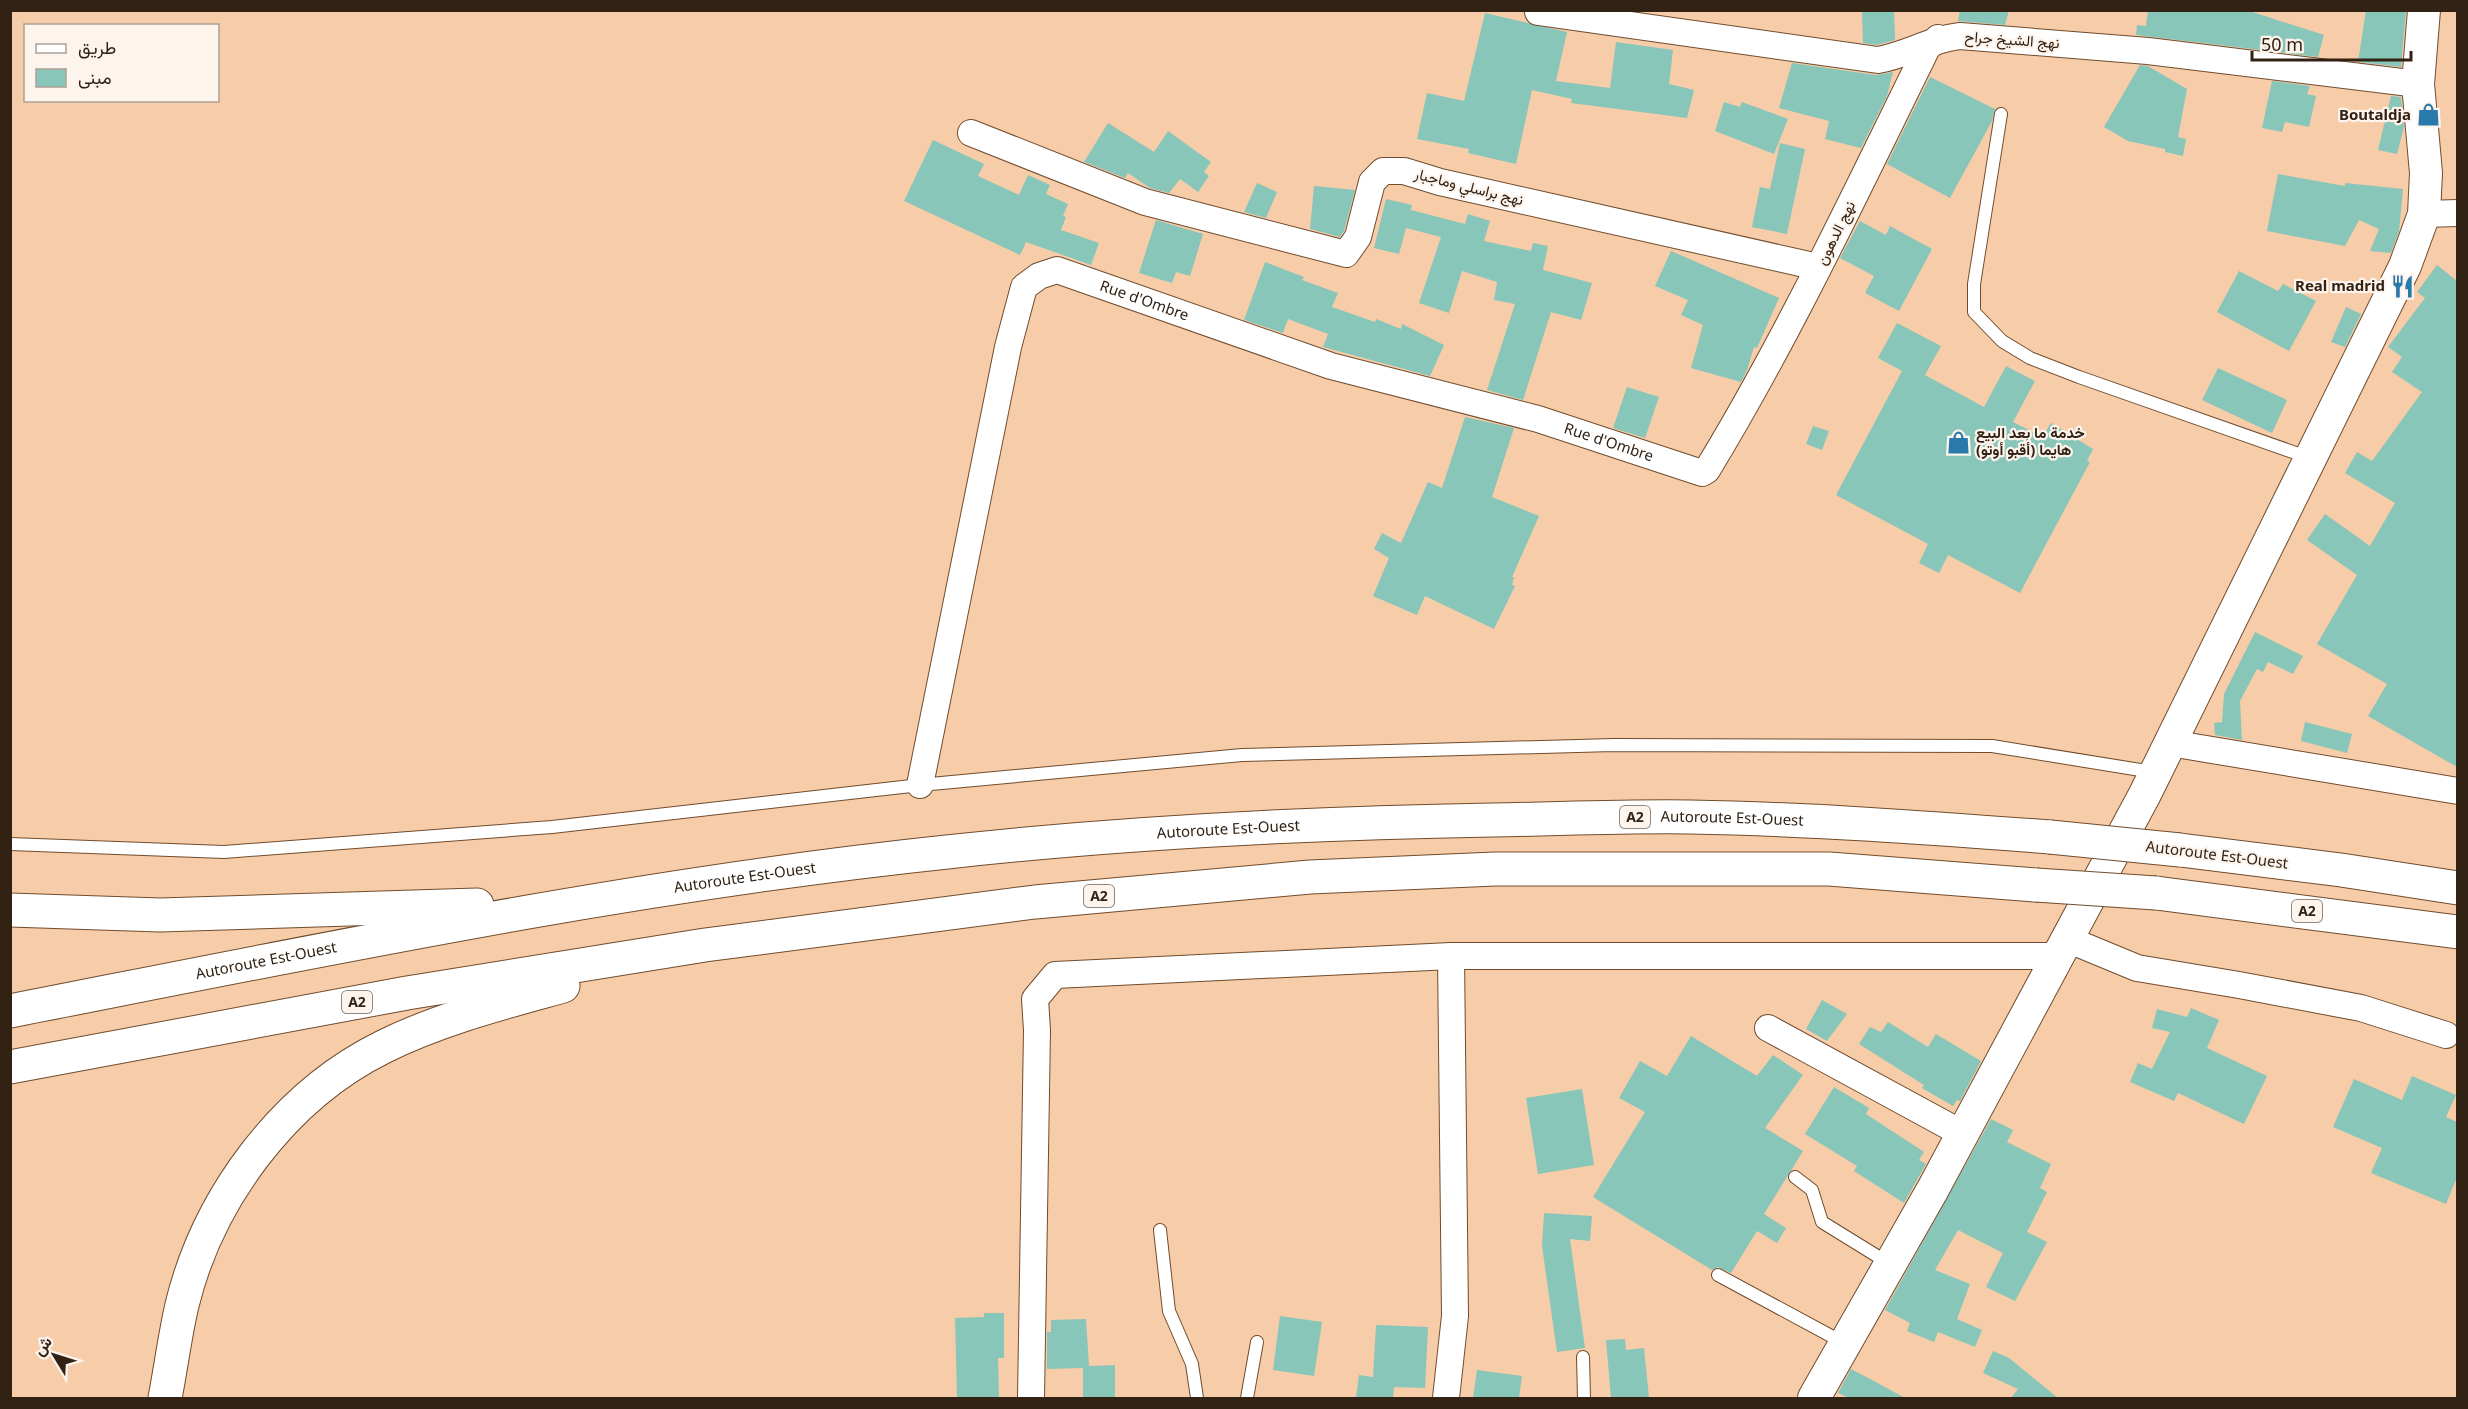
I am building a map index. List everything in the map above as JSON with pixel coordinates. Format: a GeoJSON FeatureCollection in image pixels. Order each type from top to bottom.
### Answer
{"type":"FeatureCollection","features":[{"type":"Feature","properties":{"kind":"highway","name":"Autoroute Est-Ouest"},"geometry":{"type":"LineString","coordinates":[[10,1011],[581,903],[823,867],[948,851],[1196,831],[1309,825],[1686,817],[1854,823],[2050,837],[2180,850],[2341,870],[2457,888]]}},
{"type":"Feature","properties":{"kind":"highway","name":"A2"},"geometry":{"type":"LineString","coordinates":[[10,1067],[407,993],[705,945],[1035,902],[1310,877],[1495,869],[1829,869],[2156,893],[2457,932]]}},
{"type":"Feature","properties":{"kind":"highway"},"geometry":{"type":"LineString","coordinates":[[10,910],[79,914],[241,914],[339,909],[581,903]]}},
{"type":"Feature","properties":{"kind":"highway"},"geometry":{"type":"LineString","coordinates":[[165,1398],[182,1304],[201,1249],[234,1185],[258,1150],[298,1105],[339,1072],[383,1047],[446,1021],[705,945]]}},
{"type":"Feature","properties":{"kind":"street"},"geometry":{"type":"LineString","coordinates":[[1814,1398],[1963,1134],[2156,772],[2405,266],[2424,214],[2426,173],[2418,84],[2424,10]]}},
{"type":"Feature","properties":{"kind":"street","name":"نهج الشيخ جراح"},"geometry":{"type":"LineString","coordinates":[[1538,12],[1878,60],[1897,56],[1938,38],[1960,36],[2148,51],[2418,84]]}},
{"type":"Feature","properties":{"kind":"street","name":"نهج الدهون"},"geometry":{"type":"LineString","coordinates":[[1732,428],[1818,267],[1927,48],[1938,38]]}},
{"type":"Feature","properties":{"kind":"street","name":"نهج براسلي وماجبار"},"geometry":{"type":"LineString","coordinates":[[971,133],[1145,202],[1346,254],[1358,237],[1372,182],[1383,171],[1404,171],[1440,182],[1818,267]]}},
{"type":"Feature","properties":{"kind":"street"},"geometry":{"type":"LineString","coordinates":[[2424,214],[2457,213]]}},
{"type":"Feature","properties":{"kind":"street","name":"Rue d'Ombre"},"geometry":{"type":"LineString","coordinates":[[920,785],[1008,347],[1024,287],[1039,276],[1057,270],[1331,366],[1538,419],[1702,473],[1707,470],[1732,428]]}},
{"type":"Feature","properties":{"kind":"street"},"geometry":{"type":"LineString","coordinates":[[2170,743],[2457,791]]}},
{"type":"Feature","properties":{"kind":"street"},"geometry":{"type":"LineString","coordinates":[[1031,1398],[1037,1030],[1035,999],[1055,975],[1451,956],[2063,948],[2137,968],[2361,1008],[2446,1035]]}},
{"type":"Feature","properties":{"kind":"street"},"geometry":{"type":"LineString","coordinates":[[1446,1398],[1455,1316],[1451,956]]}},
{"type":"Feature","properties":{"kind":"street"},"geometry":{"type":"LineString","coordinates":[[1768,1028],[1963,1134]]}},
{"type":"Feature","properties":{"kind":"lane"},"geometry":{"type":"LineString","coordinates":[[2001,114],[1974,284],[1974,312],[2002,341],[2030,358],[2310,458]]}},
{"type":"Feature","properties":{"kind":"lane"},"geometry":{"type":"LineString","coordinates":[[10,844],[224,852],[552,827],[920,785],[1242,755],[1613,745],[1992,746],[2156,772]]}},
{"type":"Feature","properties":{"kind":"lane"},"geometry":{"type":"LineString","coordinates":[[1795,1177],[1812,1190],[1822,1222],[1890,1264]]}},
{"type":"Feature","properties":{"kind":"lane"},"geometry":{"type":"LineString","coordinates":[[1160,1230],[1169,1311],[1192,1364],[1197,1398]]}},
{"type":"Feature","properties":{"kind":"lane"},"geometry":{"type":"LineString","coordinates":[[1718,1275],[1845,1344]]}},
{"type":"Feature","properties":{"kind":"lane"},"geometry":{"type":"LineString","coordinates":[[1247,1398],[1257,1342]]}},
{"type":"Feature","properties":{"kind":"lane"},"geometry":{"type":"LineString","coordinates":[[1583,1357],[1584,1398]]}},
{"type":"Feature","properties":{"kind":"building"},"geometry":{"type":"Polygon","coordinates":[[[1862,10],[1894,10],[1895,40],[1877,45],[1863,43],[1862,10]]]}},
{"type":"Feature","properties":{"kind":"building"},"geometry":{"type":"Polygon","coordinates":[[[1960,10],[2009,10],[2005,25],[1958,21],[1960,10]]]}},
{"type":"Feature","properties":{"kind":"building"},"geometry":{"type":"Polygon","coordinates":[[[2148,10],[2246,10],[2324,35],[2318,57],[2136,35],[2137,25],[2146,26],[2148,10]]]}},
{"type":"Feature","properties":{"kind":"building"},"geometry":{"type":"Polygon","coordinates":[[[2366,10],[2406,10],[2401,67],[2358,62],[2366,10]]]}},
{"type":"Feature","properties":{"kind":"building"},"geometry":{"type":"Polygon","coordinates":[[[1485,13],[1567,32],[1556,81],[1610,88],[1616,42],[1673,50],[1669,84],[1694,90],[1687,118],[1571,103],[1572,99],[1532,90],[1516,164],[1468,153],[1469,149],[1417,139],[1427,93],[1464,101],[1485,13]]]}},
{"type":"Feature","properties":{"kind":"building"},"geometry":{"type":"Polygon","coordinates":[[[1792,63],[1876,75],[1893,72],[1887,96],[1861,148],[1825,139],[1829,121],[1779,108],[1792,63]]]}},
{"type":"Feature","properties":{"kind":"building"},"geometry":{"type":"Polygon","coordinates":[[[2140,65],[2148,66],[2187,89],[2178,137],[2186,139],[2183,156],[2165,152],[2165,149],[2128,141],[2104,127],[2140,65]]]}},
{"type":"Feature","properties":{"kind":"building"},"geometry":{"type":"Polygon","coordinates":[[[1930,77],[1995,109],[1992,121],[1950,198],[1887,164],[1930,77]]]}},
{"type":"Feature","properties":{"kind":"building"},"geometry":{"type":"Polygon","coordinates":[[[2272,81],[2310,86],[2307,94],[2316,96],[2309,127],[2285,122],[2282,132],[2262,128],[2272,81]]]}},
{"type":"Feature","properties":{"kind":"building"},"geometry":{"type":"Polygon","coordinates":[[[2391,96],[2401,97],[2404,127],[2397,154],[2378,150],[2391,96]]]}},
{"type":"Feature","properties":{"kind":"building"},"geometry":{"type":"Polygon","coordinates":[[[1724,102],[1740,107],[1742,102],[1788,119],[1774,154],[1715,131],[1724,102]]]}},
{"type":"Feature","properties":{"kind":"building"},"geometry":{"type":"Polygon","coordinates":[[[1108,123],[1154,152],[1168,131],[1211,162],[1204,172],[1209,176],[1198,192],[1180,179],[1169,193],[1150,188],[1128,173],[1125,178],[1084,162],[1108,123]]]}},
{"type":"Feature","properties":{"kind":"building"},"geometry":{"type":"Polygon","coordinates":[[[933,140],[984,164],[978,176],[1019,195],[1028,175],[1050,185],[1046,194],[1068,204],[1061,230],[1099,243],[1091,265],[1026,242],[1020,255],[904,201],[933,140]]]}},
{"type":"Feature","properties":{"kind":"building"},"geometry":{"type":"Polygon","coordinates":[[[1780,143],[1805,149],[1787,234],[1752,227],[1760,187],[1770,189],[1780,143]]]}},
{"type":"Feature","properties":{"kind":"building"},"geometry":{"type":"Polygon","coordinates":[[[2278,174],[2345,186],[2345,183],[2403,189],[2399,231],[2391,253],[2370,251],[2379,229],[2359,220],[2345,246],[2267,231],[2278,174]]]}},
{"type":"Feature","properties":{"kind":"building"},"geometry":{"type":"Polygon","coordinates":[[[1257,183],[1277,192],[1266,218],[1244,212],[1257,183]]]}},
{"type":"Feature","properties":{"kind":"building"},"geometry":{"type":"Polygon","coordinates":[[[1314,186],[1355,190],[1344,231],[1340,237],[1310,229],[1314,186]]]}},
{"type":"Feature","properties":{"kind":"building"},"geometry":{"type":"Polygon","coordinates":[[[1386,199],[1412,205],[1411,210],[1465,224],[1468,214],[1490,221],[1484,241],[1531,251],[1533,243],[1548,246],[1543,270],[1592,283],[1581,320],[1551,312],[1523,400],[1487,390],[1515,304],[1494,300],[1497,282],[1462,271],[1449,313],[1419,303],[1441,237],[1406,228],[1399,254],[1374,248],[1386,199]]]}},
{"type":"Feature","properties":{"kind":"building"},"geometry":{"type":"Polygon","coordinates":[[[1156,220],[1203,234],[1190,276],[1176,272],[1172,283],[1139,273],[1156,220]]]}},
{"type":"Feature","properties":{"kind":"building"},"geometry":{"type":"Polygon","coordinates":[[[1860,221],[1886,235],[1890,226],[1932,249],[1899,311],[1865,293],[1874,276],[1840,258],[1860,221]]]}},
{"type":"Feature","properties":{"kind":"building"},"geometry":{"type":"Polygon","coordinates":[[[1671,251],[1779,298],[1757,348],[1754,347],[1741,382],[1691,368],[1703,325],[1681,315],[1688,300],[1655,286],[1671,251]]]}},
{"type":"Feature","properties":{"kind":"building"},"geometry":{"type":"Polygon","coordinates":[[[1265,262],[1304,277],[1302,280],[1338,293],[1332,307],[1375,322],[1376,319],[1401,329],[1402,324],[1444,345],[1430,376],[1323,347],[1328,334],[1288,319],[1283,333],[1244,320],[1265,262]]]}},
{"type":"Feature","properties":{"kind":"building"},"geometry":{"type":"Polygon","coordinates":[[[2437,265],[2457,281],[2457,767],[2368,716],[2387,684],[2317,644],[2357,575],[2307,540],[2325,514],[2370,546],[2395,503],[2345,473],[2357,452],[2372,461],[2422,392],[2392,372],[2402,357],[2388,347],[2425,298],[2417,292],[2437,265]]]}},
{"type":"Feature","properties":{"kind":"building"},"geometry":{"type":"Polygon","coordinates":[[[2239,271],[2278,291],[2283,284],[2316,301],[2289,351],[2217,312],[2239,271]]]}},
{"type":"Feature","properties":{"kind":"building"},"geometry":{"type":"Polygon","coordinates":[[[2346,307],[2361,314],[2345,347],[2331,342],[2346,307]]]}},
{"type":"Feature","properties":{"kind":"building","name":"خدمة ما بعد البيع هايما (أقبو أوتو)"},"geometry":{"type":"Polygon","coordinates":[[[1897,323],[1941,346],[1925,375],[1984,407],[2006,366],[2035,381],[2013,422],[2042,437],[2051,423],[2093,449],[2087,461],[2090,462],[2020,593],[1948,555],[1939,573],[1919,563],[1928,544],[1836,495],[1902,371],[1878,358],[1897,323]]]}},
{"type":"Feature","properties":{"kind":"building"},"geometry":{"type":"Polygon","coordinates":[[[2218,368],[2287,400],[2272,433],[2202,400],[2218,368]]]}},
{"type":"Feature","properties":{"kind":"building"},"geometry":{"type":"Polygon","coordinates":[[[1627,387],[1659,397],[1645,438],[1613,428],[1627,387]]]}},
{"type":"Feature","properties":{"kind":"building"},"geometry":{"type":"Polygon","coordinates":[[[1465,417],[1514,428],[1492,497],[1539,516],[1512,577],[1514,577],[1512,585],[1515,586],[1494,629],[1425,596],[1417,615],[1373,596],[1389,558],[1374,549],[1382,533],[1401,543],[1428,482],[1442,488],[1465,417]]]}},
{"type":"Feature","properties":{"kind":"building"},"geometry":{"type":"Polygon","coordinates":[[[1813,426],[1829,431],[1822,450],[1806,444],[1813,426]]]}},
{"type":"Feature","properties":{"kind":"building"},"geometry":{"type":"Polygon","coordinates":[[[2255,632],[2303,656],[2293,674],[2268,662],[2263,672],[2257,669],[2240,701],[2242,740],[2215,735],[2214,723],[2222,722],[2224,694],[2255,632]]]}},
{"type":"Feature","properties":{"kind":"building"},"geometry":{"type":"Polygon","coordinates":[[[2305,722],[2352,734],[2347,753],[2301,741],[2305,722]]]}},
{"type":"Feature","properties":{"kind":"building"},"geometry":{"type":"Polygon","coordinates":[[[1822,1000],[1847,1014],[1827,1041],[1806,1029],[1822,1000]]]}},
{"type":"Feature","properties":{"kind":"building"},"geometry":{"type":"Polygon","coordinates":[[[2191,1008],[2219,1020],[2207,1048],[2267,1076],[2244,1124],[2178,1093],[2174,1101],[2130,1082],[2138,1063],[2152,1069],[2170,1032],[2152,1028],[2157,1009],[2187,1017],[2191,1008]]]}},
{"type":"Feature","properties":{"kind":"building"},"geometry":{"type":"Polygon","coordinates":[[[1888,1022],[1928,1047],[1936,1034],[1981,1061],[1960,1101],[1957,1100],[1953,1106],[1922,1088],[1924,1085],[1859,1044],[1870,1027],[1881,1032],[1888,1022]]]}},
{"type":"Feature","properties":{"kind":"building"},"geometry":{"type":"Polygon","coordinates":[[[1691,1036],[1757,1076],[1773,1055],[1803,1075],[1765,1128],[1803,1151],[1764,1214],[1786,1228],[1777,1243],[1757,1231],[1731,1273],[1718,1267],[1712,1270],[1593,1197],[1645,1112],[1619,1098],[1640,1061],[1667,1076],[1691,1036]]]}},
{"type":"Feature","properties":{"kind":"building"},"geometry":{"type":"Polygon","coordinates":[[[2412,1076],[2456,1095],[2446,1117],[2457,1122],[2457,1177],[2446,1204],[2371,1173],[2382,1148],[2333,1127],[2354,1079],[2402,1100],[2412,1076]]]}},
{"type":"Feature","properties":{"kind":"building"},"geometry":{"type":"Polygon","coordinates":[[[1834,1087],[1869,1108],[1866,1114],[1924,1152],[1919,1160],[1926,1164],[1904,1203],[1854,1171],[1857,1166],[1805,1134],[1834,1087]]]}},
{"type":"Feature","properties":{"kind":"building"},"geometry":{"type":"Polygon","coordinates":[[[1582,1089],[1594,1165],[1538,1174],[1526,1098],[1582,1089]]]}},
{"type":"Feature","properties":{"kind":"building"},"geometry":{"type":"Polygon","coordinates":[[[1991,1119],[2013,1130],[2007,1142],[2051,1164],[2040,1188],[2047,1192],[2027,1232],[2047,1242],[2015,1301],[1986,1287],[2003,1253],[1958,1230],[1935,1270],[1970,1284],[1957,1319],[1982,1330],[1975,1347],[1938,1332],[1934,1342],[1907,1331],[1910,1323],[1885,1310],[1991,1119]]]}},
{"type":"Feature","properties":{"kind":"building"},"geometry":{"type":"Polygon","coordinates":[[[1544,1213],[1592,1216],[1590,1241],[1570,1239],[1585,1348],[1557,1352],[1542,1246],[1544,1213]]]}},
{"type":"Feature","properties":{"kind":"building"},"geometry":{"type":"Polygon","coordinates":[[[984,1313],[1004,1313],[1004,1358],[998,1358],[999,1398],[957,1398],[955,1318],[984,1317],[984,1313]]]}},
{"type":"Feature","properties":{"kind":"building"},"geometry":{"type":"Polygon","coordinates":[[[1280,1316],[1322,1322],[1314,1376],[1273,1370],[1280,1316]]]}},
{"type":"Feature","properties":{"kind":"building"},"geometry":{"type":"Polygon","coordinates":[[[1086,1319],[1089,1366],[1115,1365],[1115,1398],[1083,1398],[1083,1368],[1047,1369],[1047,1332],[1051,1332],[1051,1320],[1086,1319]]]}},
{"type":"Feature","properties":{"kind":"building"},"geometry":{"type":"Polygon","coordinates":[[[1376,1325],[1428,1327],[1425,1388],[1394,1387],[1393,1398],[1356,1398],[1359,1375],[1373,1377],[1376,1325]]]}},
{"type":"Feature","properties":{"kind":"building"},"geometry":{"type":"Polygon","coordinates":[[[1625,1339],[1626,1350],[1644,1348],[1649,1398],[1611,1398],[1606,1340],[1625,1339]]]}},
{"type":"Feature","properties":{"kind":"building"},"geometry":{"type":"Polygon","coordinates":[[[1993,1351],[2009,1358],[2058,1398],[2011,1398],[2018,1389],[1983,1373],[1993,1351]]]}},
{"type":"Feature","properties":{"kind":"building"},"geometry":{"type":"Polygon","coordinates":[[[1851,1369],[1905,1398],[1849,1398],[1838,1393],[1851,1369]]]}},
{"type":"Feature","properties":{"kind":"building"},"geometry":{"type":"Polygon","coordinates":[[[1477,1370],[1522,1376],[1519,1398],[1473,1398],[1477,1370]]]}},
{"type":"Feature","properties":{"kind":"place","name":"Boutaldja"},"geometry":{"type":"Point","coordinates":[2429,115]}},
{"type":"Feature","properties":{"kind":"place","name":"Real madrid"},"geometry":{"type":"Point","coordinates":[2403,286]}},
{"type":"Feature","properties":{"kind":"place","name":"خدمة ما بعد البيع هايما (أقبو أوتو)"},"geometry":{"type":"Point","coordinates":[1958,442]}}]}
